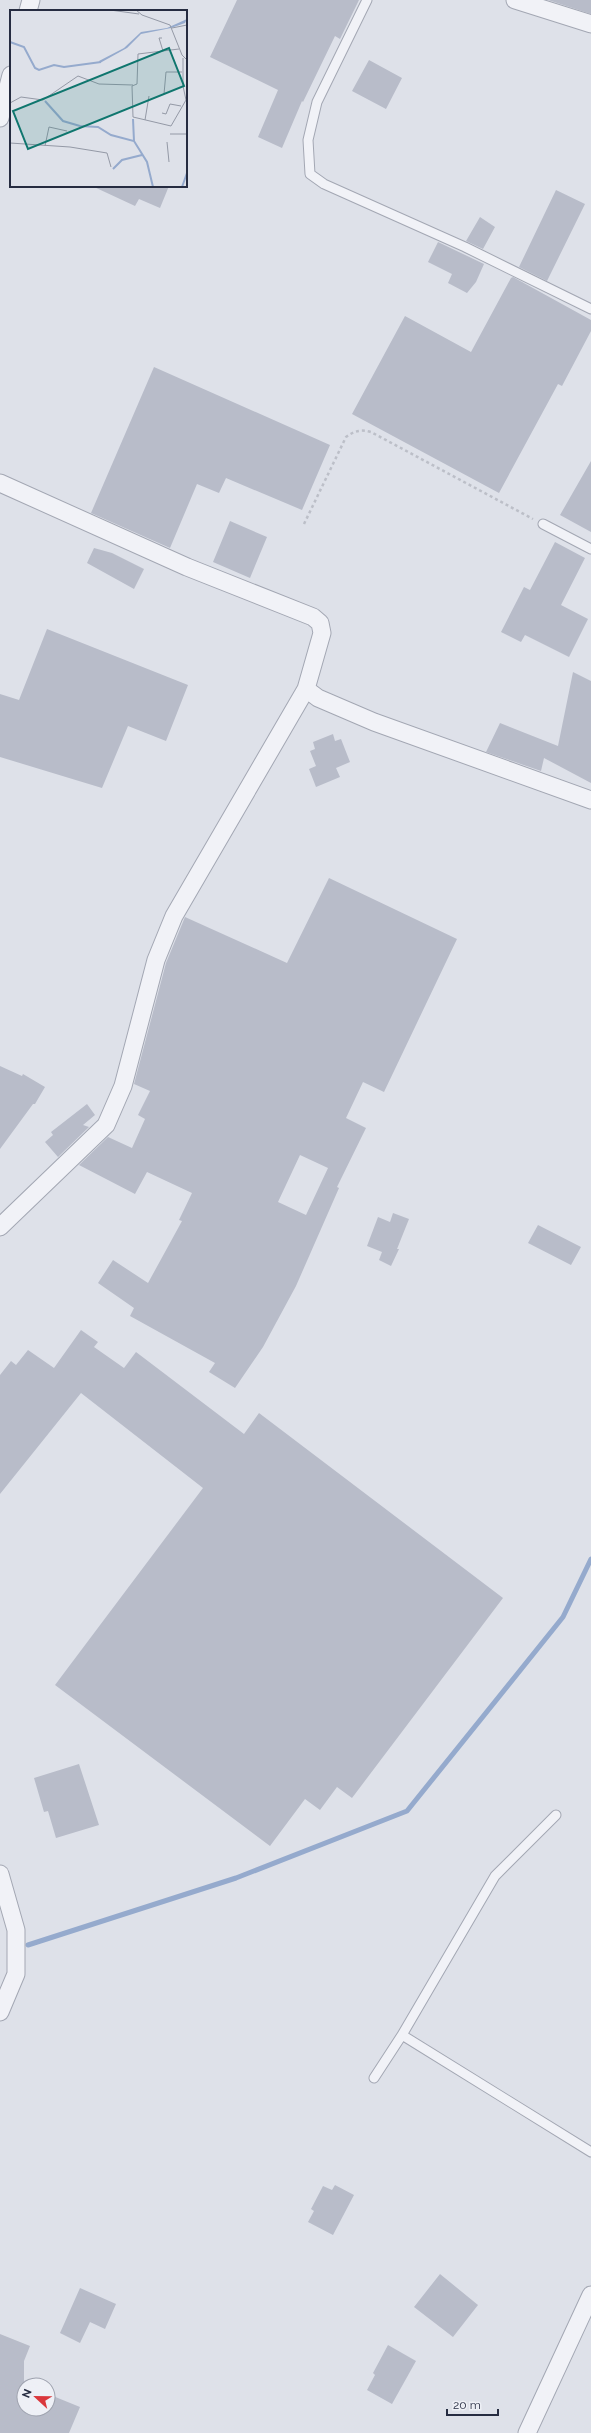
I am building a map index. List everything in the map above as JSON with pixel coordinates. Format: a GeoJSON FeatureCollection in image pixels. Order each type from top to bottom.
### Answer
{"type":"FeatureCollection","features":[{"type":"Feature","properties":{"kind":"street"},"geometry":{"type":"LineString","coordinates":[[28,10],[30,0]]}},
{"type":"Feature","properties":{"kind":"street"},"geometry":{"type":"LineString","coordinates":[[515,0],[591,24]]}},
{"type":"Feature","properties":{"kind":"street"},"geometry":{"type":"LineString","coordinates":[[0,118],[6,84]]}},
{"type":"Feature","properties":{"kind":"street"},"geometry":{"type":"LineString","coordinates":[[0,483],[187,567],[313,617],[320,623],[322,633],[306,689],[174,916],[156,960],[124,1086],[106,1125],[0,1227]]}},
{"type":"Feature","properties":{"kind":"street"},"geometry":{"type":"LineString","coordinates":[[306,689],[318,698],[374,722],[591,800]]}},
{"type":"Feature","properties":{"kind":"street"},"geometry":{"type":"LineString","coordinates":[[0,1874],[16,1930],[16,1974],[0,2012]]}},
{"type":"Feature","properties":{"kind":"street"},"geometry":{"type":"LineString","coordinates":[[527,2433],[591,2295]]}},
{"type":"Feature","properties":{"kind":"lane"},"geometry":{"type":"LineString","coordinates":[[367,0],[317,102],[308,140],[310,174],[324,184],[465,247],[591,310]]}},
{"type":"Feature","properties":{"kind":"lane"},"geometry":{"type":"LineString","coordinates":[[543,524],[591,549]]}},
{"type":"Feature","properties":{"kind":"lane"},"geometry":{"type":"LineString","coordinates":[[374,2078],[402,2035],[495,1876],[556,1816]]}},
{"type":"Feature","properties":{"kind":"lane"},"geometry":{"type":"LineString","coordinates":[[402,2035],[591,2152]]}},
{"type":"Feature","properties":{"kind":"path"},"geometry":{"type":"LineString","coordinates":[[304,524],[346,437],[351,433],[364,430],[371,432],[543,524]]}},
{"type":"Feature","properties":{"kind":"building"},"geometry":{"type":"Polygon","coordinates":[[[237,0],[359,0],[340,39],[335,36],[303,102],[302,101],[282,148],[258,137],[278,90],[210,57],[237,0]]]}},
{"type":"Feature","properties":{"kind":"building"},"geometry":{"type":"Polygon","coordinates":[[[548,0],[591,0],[591,14],[548,0]]]}},
{"type":"Feature","properties":{"kind":"building"},"geometry":{"type":"Polygon","coordinates":[[[369,60],[402,78],[386,109],[352,91],[369,60]]]}},
{"type":"Feature","properties":{"kind":"building"},"geometry":{"type":"Polygon","coordinates":[[[94,187],[169,187],[160,208],[139,199],[135,206],[94,187]]]}},
{"type":"Feature","properties":{"kind":"building"},"geometry":{"type":"Polygon","coordinates":[[[556,190],[585,204],[547,281],[519,267],[556,190]]]}},
{"type":"Feature","properties":{"kind":"building"},"geometry":{"type":"Polygon","coordinates":[[[480,217],[495,227],[483,249],[466,241],[480,217]]]}},
{"type":"Feature","properties":{"kind":"building"},"geometry":{"type":"Polygon","coordinates":[[[438,242],[484,264],[476,282],[467,293],[448,283],[452,274],[428,262],[438,242]]]}},
{"type":"Feature","properties":{"kind":"building"},"geometry":{"type":"Polygon","coordinates":[[[513,277],[591,320],[591,331],[562,386],[558,384],[499,493],[352,414],[405,316],[471,352],[511,278],[513,277]]]}},
{"type":"Feature","properties":{"kind":"building"},"geometry":{"type":"Polygon","coordinates":[[[154,367],[330,445],[302,510],[226,478],[219,493],[197,484],[170,548],[91,513],[154,367]]]}},
{"type":"Feature","properties":{"kind":"building"},"geometry":{"type":"Polygon","coordinates":[[[591,461],[591,532],[560,515],[591,461]]]}},
{"type":"Feature","properties":{"kind":"building"},"geometry":{"type":"Polygon","coordinates":[[[230,521],[267,537],[250,578],[213,562],[230,521]]]}},
{"type":"Feature","properties":{"kind":"building"},"geometry":{"type":"Polygon","coordinates":[[[555,542],[585,558],[561,605],[588,619],[569,657],[525,635],[521,642],[501,632],[524,587],[530,590],[555,542]]]}},
{"type":"Feature","properties":{"kind":"building"},"geometry":{"type":"Polygon","coordinates":[[[94,548],[112,553],[144,569],[134,589],[87,563],[94,548]]]}},
{"type":"Feature","properties":{"kind":"building"},"geometry":{"type":"Polygon","coordinates":[[[47,629],[188,685],[166,741],[128,726],[102,788],[0,757],[0,694],[19,700],[47,629]]]}},
{"type":"Feature","properties":{"kind":"building"},"geometry":{"type":"Polygon","coordinates":[[[573,672],[591,681],[591,783],[544,758],[541,771],[486,752],[500,723],[558,746],[573,672]]]}},
{"type":"Feature","properties":{"kind":"building"},"geometry":{"type":"Polygon","coordinates":[[[333,734],[335,741],[341,739],[350,762],[336,768],[340,777],[316,787],[309,769],[316,766],[310,751],[315,749],[313,742],[333,734]]]}},
{"type":"Feature","properties":{"kind":"building"},"geometry":{"type":"Polygon","coordinates":[[[329,878],[457,939],[384,1092],[363,1082],[346,1118],[366,1128],[337,1187],[339,1188],[296,1286],[263,1347],[235,1388],[209,1372],[215,1363],[130,1316],[134,1308],[98,1283],[113,1260],[148,1283],[182,1221],[179,1220],[192,1193],[147,1172],[135,1194],[79,1165],[108,1137],[132,1148],[145,1119],[138,1115],[150,1091],[134,1084],[166,963],[185,917],[287,963],[329,878]],[[300,1155],[278,1202],[306,1215],[328,1168],[300,1155]]]}},
{"type":"Feature","properties":{"kind":"building"},"geometry":{"type":"Polygon","coordinates":[[[0,1066],[22,1076],[23,1074],[45,1087],[35,1104],[33,1104],[0,1149],[0,1066]]]}},
{"type":"Feature","properties":{"kind":"building"},"geometry":{"type":"Polygon","coordinates":[[[87,1104],[95,1115],[83,1125],[89,1127],[58,1157],[45,1142],[53,1135],[51,1132],[87,1104]]]}},
{"type":"Feature","properties":{"kind":"building"},"geometry":{"type":"Polygon","coordinates":[[[393,1213],[409,1219],[397,1249],[399,1249],[391,1266],[379,1260],[382,1252],[367,1246],[378,1217],[390,1222],[393,1213]]]}},
{"type":"Feature","properties":{"kind":"building"},"geometry":{"type":"Polygon","coordinates":[[[538,1225],[581,1247],[571,1265],[528,1243],[538,1225]]]}},
{"type":"Feature","properties":{"kind":"building"},"geometry":{"type":"Polygon","coordinates":[[[81,1330],[98,1342],[94,1347],[124,1368],[136,1352],[244,1434],[259,1413],[503,1598],[352,1798],[337,1787],[320,1810],[305,1799],[270,1846],[55,1685],[203,1488],[81,1393],[0,1494],[0,1375],[11,1361],[16,1365],[28,1350],[54,1368],[81,1330]]]}},
{"type":"Feature","properties":{"kind":"building"},"geometry":{"type":"Polygon","coordinates":[[[79,1764],[99,1825],[56,1838],[48,1811],[44,1812],[34,1778],[79,1764]]]}},
{"type":"Feature","properties":{"kind":"building"},"geometry":{"type":"Polygon","coordinates":[[[335,2185],[354,2195],[333,2235],[308,2222],[314,2211],[311,2209],[323,2186],[332,2190],[335,2185]]]}},
{"type":"Feature","properties":{"kind":"building"},"geometry":{"type":"Polygon","coordinates":[[[440,2274],[478,2305],[453,2337],[414,2307],[440,2274]]]}},
{"type":"Feature","properties":{"kind":"building"},"geometry":{"type":"Polygon","coordinates":[[[80,2288],[116,2304],[105,2329],[90,2322],[80,2343],[60,2333],[80,2288]]]}},
{"type":"Feature","properties":{"kind":"building"},"geometry":{"type":"Polygon","coordinates":[[[0,2334],[30,2346],[24,2361],[24,2377],[16,2377],[16,2417],[56,2417],[56,2397],[80,2407],[69,2433],[0,2433],[0,2334]]]}},
{"type":"Feature","properties":{"kind":"building"},"geometry":{"type":"Polygon","coordinates":[[[388,2345],[416,2361],[392,2404],[367,2390],[375,2375],[373,2373],[388,2345]]]}},
{"type":"Feature","properties":{"kind":"waterway"},"geometry":{"type":"LineString","coordinates":[[28,1945],[236,1878],[407,1811],[563,1617],[591,1559]]}}]}
